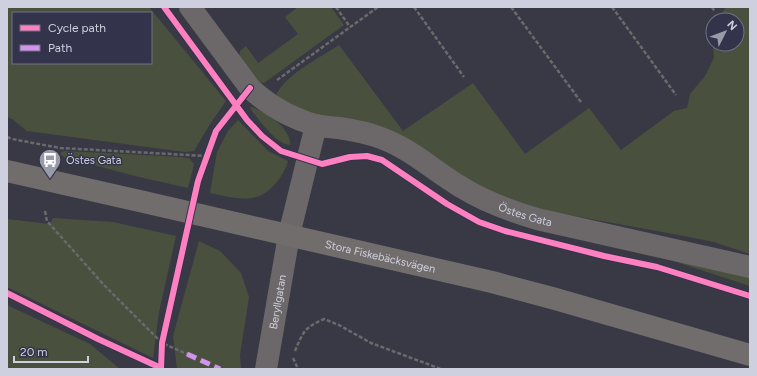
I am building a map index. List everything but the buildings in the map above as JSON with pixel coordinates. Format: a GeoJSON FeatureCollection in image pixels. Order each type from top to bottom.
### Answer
{"type":"FeatureCollection","features":[{"type":"Feature","properties":{"kind":"street","name":"Östes Gata"},"geometry":{"type":"LineString","coordinates":[[190,7],[250,88],[258,96],[280,111],[316,125],[352,130],[380,138],[400,146],[461,187],[510,211],[544,221],[750,267]]}},
{"type":"Feature","properties":{"kind":"street"},"geometry":{"type":"LineString","coordinates":[[289,236],[316,125]]}},
{"type":"Feature","properties":{"kind":"street","name":"Stora Fiskebäcksvägen"},"geometry":{"type":"LineString","coordinates":[[7,171],[492,282],[750,355]]}},
{"type":"Feature","properties":{"kind":"street","name":"Beryllgatan"},"geometry":{"type":"LineString","coordinates":[[266,369],[289,236]]}},
{"type":"Feature","properties":{"kind":"path"},"geometry":{"type":"LineString","coordinates":[[336,7],[350,27]]}},
{"type":"Feature","properties":{"kind":"path"},"geometry":{"type":"LineString","coordinates":[[258,96],[268,87],[378,7]]}},
{"type":"Feature","properties":{"kind":"path"},"geometry":{"type":"LineString","coordinates":[[414,7],[464,77]]}},
{"type":"Feature","properties":{"kind":"path"},"geometry":{"type":"LineString","coordinates":[[511,7],[581,102]]}},
{"type":"Feature","properties":{"kind":"path"},"geometry":{"type":"LineString","coordinates":[[612,7],[676,95]]}},
{"type":"Feature","properties":{"kind":"path"},"geometry":{"type":"LineString","coordinates":[[712,7],[715,12]]}},
{"type":"Feature","properties":{"kind":"path"},"geometry":{"type":"LineString","coordinates":[[7,137],[60,148],[207,156]]}},
{"type":"Feature","properties":{"kind":"path"},"geometry":{"type":"LineString","coordinates":[[45,211],[47,220],[104,284],[142,323],[162,343],[187,354]]}},
{"type":"Feature","properties":{"kind":"path"},"geometry":{"type":"LineString","coordinates":[[298,369],[292,357],[303,332],[311,325],[324,319],[339,325],[371,343],[441,369]]}},
{"type":"Feature","properties":{"kind":"green space"},"geometry":{"type":"Polygon","coordinates":[[[7,7],[149,7],[226,101],[194,151],[185,152],[27,131],[12,119],[7,117],[7,7]]]}},
{"type":"Feature","properties":{"kind":"green space"},"geometry":{"type":"Polygon","coordinates":[[[298,7],[331,7],[344,25],[264,83],[256,81],[239,58],[240,51],[246,46],[258,63],[298,34],[285,17],[298,7]]]}},
{"type":"Feature","properties":{"kind":"green space"},"geometry":{"type":"Polygon","coordinates":[[[726,7],[750,7],[750,254],[714,242],[520,206],[309,115],[276,96],[286,81],[294,74],[339,45],[403,131],[473,83],[525,154],[589,108],[621,150],[674,111],[687,108],[690,94],[705,76],[714,58],[713,52],[745,52],[745,12],[723,12],[726,7]]]}},
{"type":"Feature","properties":{"kind":"green space"},"geometry":{"type":"Polygon","coordinates":[[[250,107],[269,116],[282,126],[287,133],[290,145],[285,144],[274,137],[259,121],[250,107]]]}},
{"type":"Feature","properties":{"kind":"green space"},"geometry":{"type":"Polygon","coordinates":[[[238,120],[268,151],[288,161],[283,173],[276,183],[269,190],[254,198],[237,198],[210,193],[217,152],[228,131],[238,120]]]}},
{"type":"Feature","properties":{"kind":"green space"},"geometry":{"type":"Polygon","coordinates":[[[61,152],[182,157],[190,159],[194,164],[188,188],[135,176],[64,157],[60,154],[61,152]]]}},
{"type":"Feature","properties":{"kind":"green space"},"geometry":{"type":"Polygon","coordinates":[[[53,218],[113,222],[176,236],[159,312],[153,358],[7,287],[7,219],[50,224],[53,218]]]}},
{"type":"Feature","properties":{"kind":"green space"},"geometry":{"type":"Polygon","coordinates":[[[199,241],[220,251],[241,273],[249,297],[240,355],[241,369],[177,369],[173,336],[199,241]]]}},
{"type":"Feature","properties":{"kind":"green space"},"geometry":{"type":"Polygon","coordinates":[[[664,258],[750,276],[750,286],[664,258]]]}},
{"type":"Feature","properties":{"kind":"green space"},"geometry":{"type":"Polygon","coordinates":[[[7,305],[90,344],[120,369],[7,369],[7,305]]]}},
{"type":"Feature","properties":{"kind":"marked path"},"geometry":{"type":"LineString","coordinates":[[187,354],[220,369]]}},
{"type":"Feature","properties":{"kind":"cycle path"},"geometry":{"type":"LineString","coordinates":[[164,7],[247,120],[262,136],[281,151],[322,164],[350,157],[367,156],[382,160],[447,204],[479,222],[505,231],[604,256],[657,267],[750,296]]}},
{"type":"Feature","properties":{"kind":"cycle path"},"geometry":{"type":"LineString","coordinates":[[161,369],[162,343],[198,181],[216,131],[250,88]]}},
{"type":"Feature","properties":{"kind":"cycle path"},"geometry":{"type":"LineString","coordinates":[[7,293],[98,339],[161,368]]}},
{"type":"Feature","properties":{"kind":"place","name":"Östes Gata"},"geometry":{"type":"Point","coordinates":[50,180]}}]}
